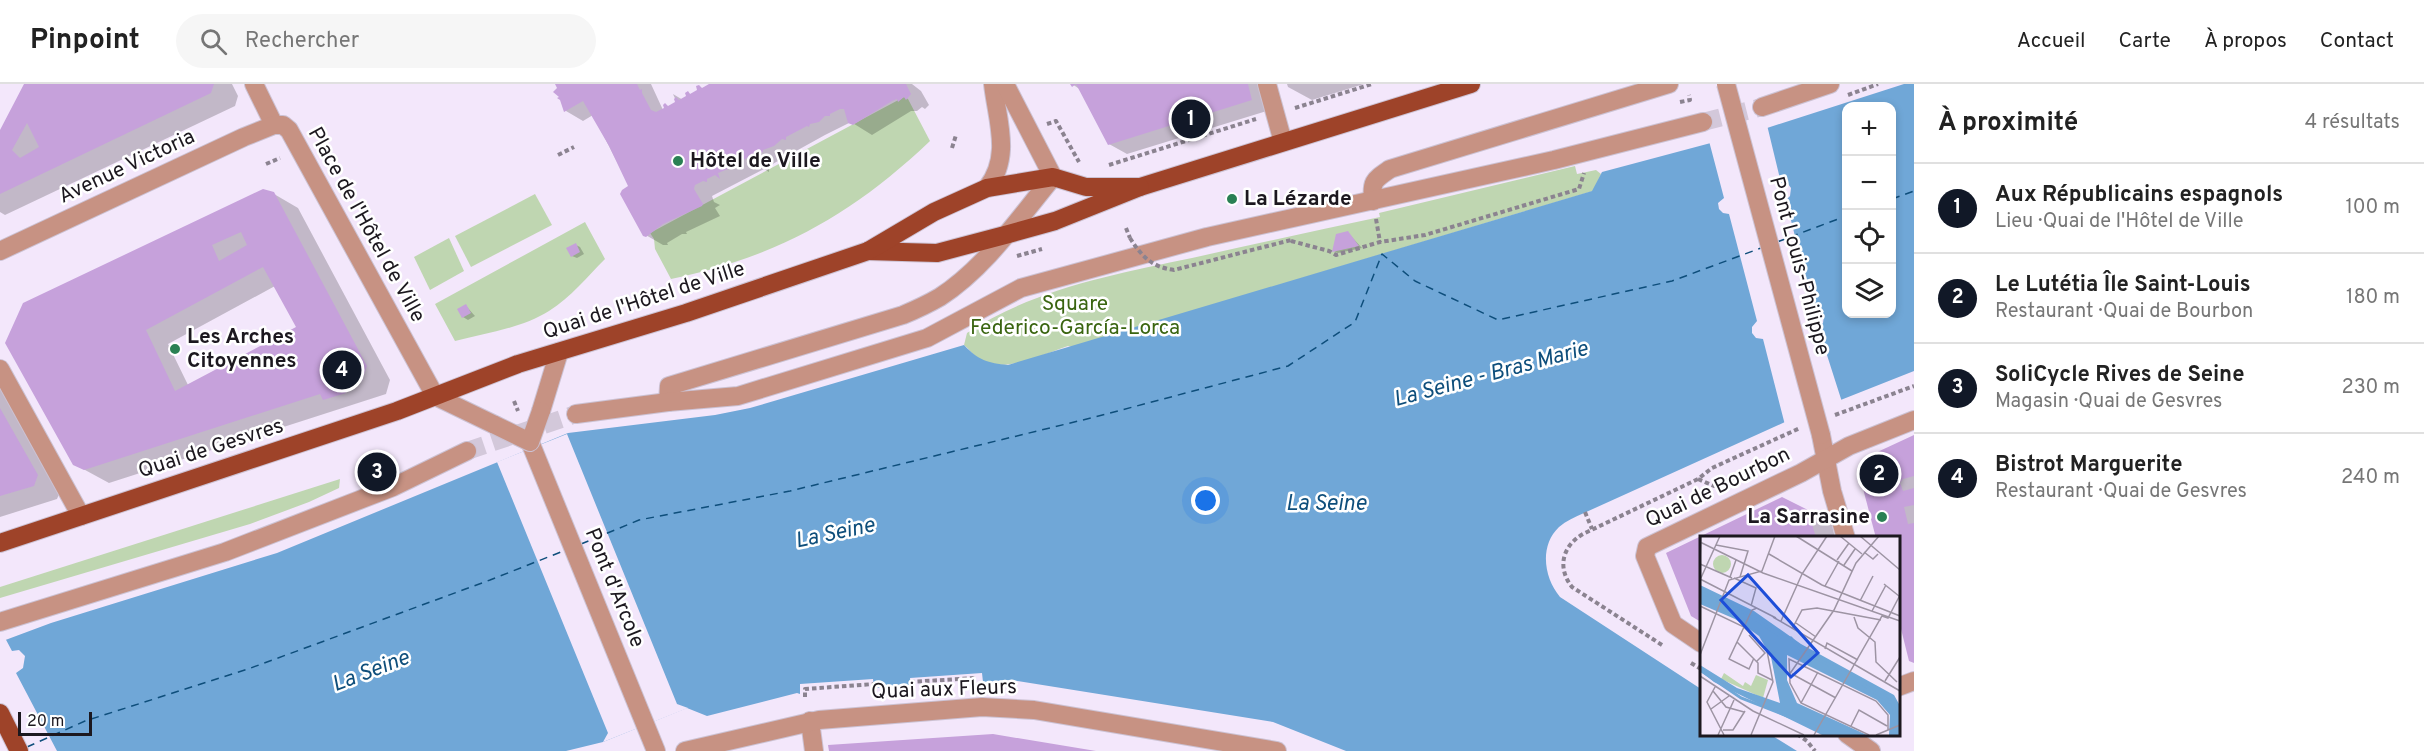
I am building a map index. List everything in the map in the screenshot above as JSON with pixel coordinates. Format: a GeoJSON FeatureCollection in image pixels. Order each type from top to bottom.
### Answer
{"type":"FeatureCollection","features":[{"type":"Feature","properties":{"kind":"main road","name":"Quai de l'Hôtel de Ville"},"geometry":{"type":"LineString","coordinates":[[868,251],[937,253],[1005,235],[1055,221],[1140,187],[1471,84]]}},
{"type":"Feature","properties":{"kind":"main road","name":"Quai de l'Hôtel de Ville"},"geometry":{"type":"LineString","coordinates":[[435,396],[511,367],[868,251],[934,212],[987,188],[1053,177],[1086,187],[1140,187]]}},
{"type":"Feature","properties":{"kind":"main road","name":"Quai de Gesvres"},"geometry":{"type":"LineString","coordinates":[[0,543],[397,411],[435,396]]}},
{"type":"Feature","properties":{"kind":"main road"},"geometry":{"type":"LineString","coordinates":[[0,713],[19,751]]}},
{"type":"Feature","properties":{"kind":"street","name":"Place de l'Hôtel de Ville"},"geometry":{"type":"LineString","coordinates":[[254,84],[274,125],[284,124],[289,130],[435,396]]}},
{"type":"Feature","properties":{"kind":"street"},"geometry":{"type":"LineString","coordinates":[[987,188],[997,176],[1001,156],[1001,130],[993,84]]}},
{"type":"Feature","properties":{"kind":"street"},"geometry":{"type":"LineString","coordinates":[[668,402],[669,386],[866,328],[918,308],[939,298],[985,259],[1053,177],[1005,84]]}},
{"type":"Feature","properties":{"kind":"street"},"geometry":{"type":"LineString","coordinates":[[1267,84],[1283,141]]}},
{"type":"Feature","properties":{"kind":"street"},"geometry":{"type":"LineString","coordinates":[[1373,201],[1371,187],[1376,178],[1390,170],[1669,84]]}},
{"type":"Feature","properties":{"kind":"street","name":"Pont Louis-Philippe"},"geometry":{"type":"LineString","coordinates":[[1726,84],[1821,435],[1832,490],[1845,536]]}},
{"type":"Feature","properties":{"kind":"street"},"geometry":{"type":"LineString","coordinates":[[1762,107],[1830,84]]}},
{"type":"Feature","properties":{"kind":"street"},"geometry":{"type":"LineString","coordinates":[[576,414],[738,396],[927,338],[1022,288],[1207,237],[1583,153],[1703,122]]}},
{"type":"Feature","properties":{"kind":"street","name":"Avenue Victoria"},"geometry":{"type":"LineString","coordinates":[[0,251],[274,125]]}},
{"type":"Feature","properties":{"kind":"street"},"geometry":{"type":"LineString","coordinates":[[435,396],[530,442],[559,352]]}},
{"type":"Feature","properties":{"kind":"street"},"geometry":{"type":"LineString","coordinates":[[0,369],[81,516]]}},
{"type":"Feature","properties":{"kind":"street","name":"Quai de Bourbon"},"geometry":{"type":"LineString","coordinates":[[1700,642],[1673,624],[1645,556],[1647,547],[1849,447],[1914,420]]}},
{"type":"Feature","properties":{"kind":"street","name":"Pont d'Arcole"},"geometry":{"type":"LineString","coordinates":[[530,442],[656,751]]}},
{"type":"Feature","properties":{"kind":"street"},"geometry":{"type":"LineString","coordinates":[[0,622],[225,552],[393,487],[466,451]]}},
{"type":"Feature","properties":{"kind":"street"},"geometry":{"type":"LineString","coordinates":[[1899,687],[1914,681]]}},
{"type":"Feature","properties":{"kind":"street","name":"Quai aux Fleurs"},"geometry":{"type":"LineString","coordinates":[[685,751],[810,721],[982,707],[1046,711],[1278,751]]}},
{"type":"Feature","properties":{"kind":"street"},"geometry":{"type":"LineString","coordinates":[[810,721],[814,751]]}},
{"type":"Feature","properties":{"kind":"street"},"geometry":{"type":"LineString","coordinates":[[1849,736],[1865,746]]}},
{"type":"Feature","properties":{"kind":"path"},"geometry":{"type":"LineString","coordinates":[[1290,109],[1372,84]]}},
{"type":"Feature","properties":{"kind":"path"},"geometry":{"type":"LineString","coordinates":[[1845,95],[1878,84]]}},
{"type":"Feature","properties":{"kind":"path"},"geometry":{"type":"LineString","coordinates":[[1100,168],[1260,118]]}},
{"type":"Feature","properties":{"kind":"path"},"geometry":{"type":"LineString","coordinates":[[1056,121],[1076,159],[1086,166]]}},
{"type":"Feature","properties":{"kind":"path"},"geometry":{"type":"LineString","coordinates":[[952,148],[956,135]]}},
{"type":"Feature","properties":{"kind":"path"},"geometry":{"type":"LineString","coordinates":[[558,155],[574,147]]}},
{"type":"Feature","properties":{"kind":"path"},"geometry":{"type":"LineString","coordinates":[[266,164],[280,158]]}},
{"type":"Feature","properties":{"kind":"path"},"geometry":{"type":"LineString","coordinates":[[1126,228],[1130,238],[1148,261],[1160,268],[1174,270],[1291,240],[1336,255],[1380,242],[1425,235],[1580,189],[1586,168]]}},
{"type":"Feature","properties":{"kind":"path"},"geometry":{"type":"LineString","coordinates":[[514,401],[519,414]]}},
{"type":"Feature","properties":{"kind":"path"},"geometry":{"type":"LineString","coordinates":[[1770,441],[1772,447]]}},
{"type":"Feature","properties":{"kind":"path"},"geometry":{"type":"LineString","coordinates":[[1698,479],[1714,486],[1763,464]]}},
{"type":"Feature","properties":{"kind":"path"},"geometry":{"type":"LineString","coordinates":[[1585,512],[1592,529]]}},
{"type":"Feature","properties":{"kind":"path"},"geometry":{"type":"LineString","coordinates":[[910,682],[976,678]]}},
{"type":"Feature","properties":{"kind":"path"},"geometry":{"type":"LineString","coordinates":[[805,697],[805,689],[874,684]]}},
{"type":"Feature","properties":{"kind":"path"},"geometry":{"type":"LineString","coordinates":[[1799,736],[1807,741],[1815,751]]}},
{"type":"Feature","properties":{"kind":"green space"},"geometry":{"type":"Polygon","coordinates":[[[904,97],[908,99],[930,141],[872,191],[811,230],[779,245],[745,259],[671,279],[655,249],[654,239],[650,233],[904,97]]]}},
{"type":"Feature","properties":{"kind":"green space","name":"Square Federico-García-Lorca"},"geometry":{"type":"Polygon","coordinates":[[[1575,166],[1577,174],[1596,170],[1601,174],[1593,191],[1072,347],[1068,346],[1025,361],[1003,365],[992,364],[979,359],[964,345],[967,333],[993,318],[1047,294],[1076,285],[1134,270],[1380,217],[1379,213],[1575,166]]]}},
{"type":"Feature","properties":{"kind":"green space"},"geometry":{"type":"Polygon","coordinates":[[[535,194],[552,225],[471,267],[455,236],[535,194]]]}},
{"type":"Feature","properties":{"kind":"green space"},"geometry":{"type":"Polygon","coordinates":[[[585,222],[605,259],[572,293],[549,311],[527,322],[455,341],[435,304],[585,222]]]}},
{"type":"Feature","properties":{"kind":"green space"},"geometry":{"type":"Polygon","coordinates":[[[449,238],[464,271],[430,290],[414,257],[449,238]]]}},
{"type":"Feature","properties":{"kind":"green space"},"geometry":{"type":"Polygon","coordinates":[[[340,479],[339,488],[250,524],[0,598],[0,587],[340,479]]]}},
{"type":"Feature","properties":{"kind":"water","name":"La Seine"},"geometry":{"type":"Polygon","coordinates":[[[1904,84],[1914,84],[1914,371],[1785,422],[1571,519],[1559,527],[1548,543],[1546,552],[1547,572],[1560,597],[1700,688],[1700,736],[1773,736],[1797,751],[1346,751],[1273,722],[1012,680],[983,682],[982,673],[910,678],[911,685],[874,688],[873,679],[800,684],[800,694],[707,716],[687,708],[603,742],[566,751],[0,751],[0,642],[51,623],[277,553],[568,433],[715,415],[750,408],[964,345],[984,360],[1008,365],[1592,191],[1602,172],[1767,128],[1842,104],[1842,318],[1896,318],[1896,102],[1848,102],[1904,84]]]}},
{"type":"Feature","properties":{"kind":"pier"},"geometry":{"type":"Polygon","coordinates":[[[1767,125],[1781,183],[1788,184],[1791,188],[1790,196],[1786,200],[1813,309],[1820,310],[1824,315],[1823,323],[1818,327],[1842,402],[1785,425],[1763,339],[1756,338],[1752,333],[1752,327],[1757,321],[1729,214],[1719,209],[1718,203],[1724,198],[1709,141],[1767,125]]]}},
{"type":"Feature","properties":{"kind":"pier"},"geometry":{"type":"Polygon","coordinates":[[[567,434],[677,704],[688,708],[603,742],[608,733],[497,462],[567,434]]]}},
{"type":"Feature","properties":{"kind":"pier"},"geometry":{"type":"Polygon","coordinates":[[[4,636],[12,651],[19,650],[25,656],[23,668],[16,673],[57,751],[0,751],[0,638],[4,636]]]}},
{"type":"Feature","properties":{"kind":"building"},"geometry":{"type":"Polygon","coordinates":[[[24,84],[214,84],[211,93],[0,194],[0,130],[24,84]],[[27,123],[12,150],[20,158],[39,147],[27,123]]]}},
{"type":"Feature","properties":{"kind":"building","name":"Hôtel de Ville"},"geometry":{"type":"Polygon","coordinates":[[[555,84],[637,84],[640,90],[642,89],[651,110],[656,112],[664,108],[665,103],[668,106],[675,102],[676,97],[679,100],[686,96],[685,93],[688,91],[690,94],[697,90],[696,86],[699,85],[702,88],[709,84],[906,84],[911,94],[906,100],[904,97],[898,102],[897,99],[892,101],[853,125],[848,123],[844,109],[840,109],[830,116],[825,116],[819,122],[810,124],[809,127],[786,137],[786,140],[782,139],[774,146],[751,156],[749,160],[747,158],[740,164],[718,173],[720,179],[715,175],[707,179],[707,182],[703,181],[695,185],[694,189],[702,206],[663,224],[646,237],[643,236],[620,194],[628,186],[609,146],[583,101],[564,112],[557,98],[559,97],[553,92],[557,88],[555,84]]]}},
{"type":"Feature","properties":{"kind":"building"},"geometry":{"type":"Polygon","coordinates":[[[1076,84],[1248,84],[1252,100],[1108,145],[1076,84]]]}},
{"type":"Feature","properties":{"kind":"building"},"geometry":{"type":"Polygon","coordinates":[[[263,189],[274,192],[367,366],[362,381],[345,387],[346,393],[323,400],[320,394],[84,470],[73,465],[5,343],[23,303],[263,189]],[[241,232],[212,245],[219,261],[247,245],[241,232]],[[263,267],[146,330],[175,391],[296,327],[263,267]]]}},
{"type":"Feature","properties":{"kind":"building"},"geometry":{"type":"Polygon","coordinates":[[[1348,231],[1359,246],[1332,252],[1336,234],[1348,231]]]}},
{"type":"Feature","properties":{"kind":"building"},"geometry":{"type":"Polygon","coordinates":[[[576,243],[580,252],[571,257],[566,248],[576,243]]]}},
{"type":"Feature","properties":{"kind":"building"},"geometry":{"type":"Polygon","coordinates":[[[466,304],[471,313],[462,318],[457,309],[466,304]]]}},
{"type":"Feature","properties":{"kind":"building"},"geometry":{"type":"Polygon","coordinates":[[[0,408],[38,475],[34,486],[0,496],[0,408]]]}},
{"type":"Feature","properties":{"kind":"building"},"geometry":{"type":"Polygon","coordinates":[[[1914,435],[1914,476],[1903,479],[1900,483],[1903,491],[1914,488],[1914,505],[1904,507],[1908,524],[1914,523],[1914,663],[1909,661],[1899,621],[1899,536],[1875,536],[1861,481],[1873,454],[1914,435]]]}},
{"type":"Feature","properties":{"kind":"building"},"geometry":{"type":"Polygon","coordinates":[[[1782,497],[1808,510],[1815,536],[1701,536],[1782,497]]]}},
{"type":"Feature","properties":{"kind":"building"},"geometry":{"type":"Polygon","coordinates":[[[1700,537],[1700,621],[1691,616],[1666,553],[1700,537]]]}},
{"type":"Feature","properties":{"kind":"building"},"geometry":{"type":"Polygon","coordinates":[[[993,734],[1096,751],[829,751],[828,745],[993,734]]]}},
{"type":"Feature","properties":{"kind":"ferry route"},"geometry":{"type":"LineString","coordinates":[[1896,198],[1914,191]]}},
{"type":"Feature","properties":{"kind":"ferry route"},"geometry":{"type":"LineString","coordinates":[[1777,242],[1842,218]]}},
{"type":"Feature","properties":{"kind":"ferry route"},"geometry":{"type":"LineString","coordinates":[[581,544],[639,520],[790,491],[1095,417],[1288,366],[1355,322],[1382,254],[1415,281],[1498,320],[1672,281],[1761,248]]}},
{"type":"Feature","properties":{"kind":"ferry route"},"geometry":{"type":"LineString","coordinates":[[27,747],[85,721],[248,669],[566,550]]}},
{"type":"Feature","properties":{"kind":"tunnel"},"geometry":{"type":"LineString","coordinates":[[1703,122],[1762,107]]}},
{"type":"Feature","properties":{"kind":"tunnel"},"geometry":{"type":"LineString","coordinates":[[467,451],[576,414]]}},
{"type":"Feature","properties":{"kind":"place","name":"Aux Républicains espagnols"},"geometry":{"type":"Point","coordinates":[1191,119]}},
{"type":"Feature","properties":{"kind":"place","name":"Hôtel de Ville"},"geometry":{"type":"Point","coordinates":[678,161]}},
{"type":"Feature","properties":{"kind":"place","name":"La Lézarde"},"geometry":{"type":"Point","coordinates":[1232,199]}},
{"type":"Feature","properties":{"kind":"place","name":"Les Arches Citoyennes"},"geometry":{"type":"Point","coordinates":[175,349]}},
{"type":"Feature","properties":{"kind":"place","name":"Bistrot Marguerite"},"geometry":{"type":"Point","coordinates":[342,370]}},
{"type":"Feature","properties":{"kind":"place","name":"SoliCycle Rives de Seine"},"geometry":{"type":"Point","coordinates":[377,472]}},
{"type":"Feature","properties":{"kind":"place","name":"Le Lutétia Île Saint-Louis"},"geometry":{"type":"Point","coordinates":[1879,474]}},
{"type":"Feature","properties":{"kind":"place","name":"La Sarrasine"},"geometry":{"type":"Point","coordinates":[1882,517]}},
{"type":"Feature","properties":{"kind":"water label","name":"La Seine - Bras Marie"},"geometry":{"type":"Point","coordinates":[1491,375]}}]}
